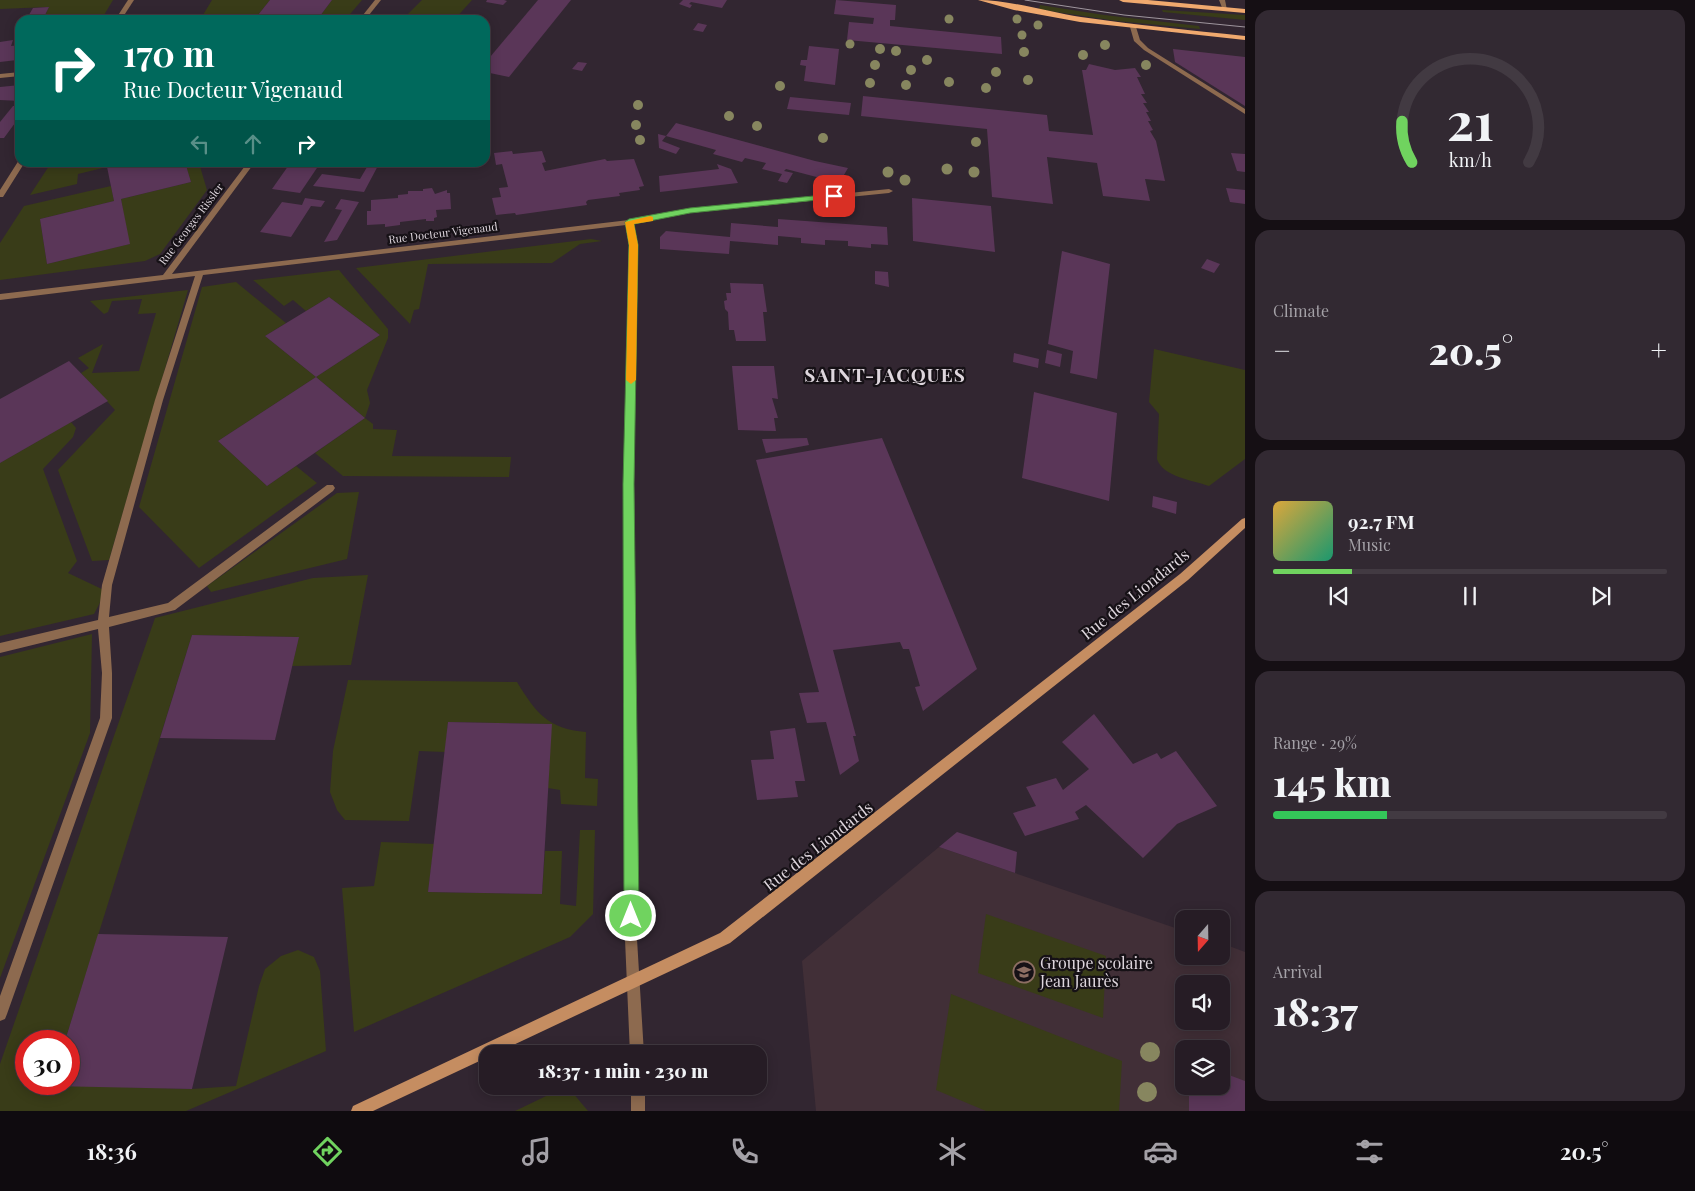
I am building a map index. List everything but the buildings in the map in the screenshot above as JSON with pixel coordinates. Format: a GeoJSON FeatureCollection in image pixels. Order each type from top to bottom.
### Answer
{"type":"FeatureCollection","features":[{"type":"Feature","properties":{"kind":"main road"},"geometry":{"type":"LineString","coordinates":[[982,0],[1027,11],[1133,27],[1245,38]]}},
{"type":"Feature","properties":{"kind":"main road"},"geometry":{"type":"LineString","coordinates":[[1123,0],[1245,10]]}},
{"type":"Feature","properties":{"kind":"main road"},"geometry":{"type":"LineString","coordinates":[[1027,11],[1031,1]]}},
{"type":"Feature","properties":{"kind":"street"},"geometry":{"type":"LineString","coordinates":[[121,15],[131,0]]}},
{"type":"Feature","properties":{"kind":"street"},"geometry":{"type":"LineString","coordinates":[[366,15],[378,0]]}},
{"type":"Feature","properties":{"kind":"street"},"geometry":{"type":"LineString","coordinates":[[1222,0],[1225,9]]}},
{"type":"Feature","properties":{"kind":"street"},"geometry":{"type":"LineString","coordinates":[[1133,27],[1137,41],[1152,53],[1245,112]]}},
{"type":"Feature","properties":{"kind":"street"},"geometry":{"type":"LineString","coordinates":[[0,76],[15,74]]}},
{"type":"Feature","properties":{"kind":"street"},"geometry":{"type":"LineString","coordinates":[[0,195],[19,167]]}},
{"type":"Feature","properties":{"kind":"street","name":"Rue Georges Rissler"},"geometry":{"type":"LineString","coordinates":[[166,276],[248,167]]}},
{"type":"Feature","properties":{"kind":"street","name":"Rue Docteur Vigenaud"},"geometry":{"type":"LineString","coordinates":[[0,297],[629,222],[690,211],[889,191]]}},
{"type":"Feature","properties":{"kind":"street"},"geometry":{"type":"LineString","coordinates":[[629,222],[633,245],[629,484],[631,931],[637,1045]]}},
{"type":"Feature","properties":{"kind":"street"},"geometry":{"type":"LineString","coordinates":[[0,1014],[106,718],[103,622],[106,585],[134,497],[159,400],[200,272]]}},
{"type":"Feature","properties":{"kind":"street"},"geometry":{"type":"LineString","coordinates":[[0,648],[171,607],[330,488]]}},
{"type":"Feature","properties":{"kind":"street","name":"Rue des Liondards"},"geometry":{"type":"LineString","coordinates":[[358,1111],[693,955],[725,938],[752,919],[1184,577],[1245,522]]}},
{"type":"Feature","properties":{"kind":"street"},"geometry":{"type":"LineString","coordinates":[[638,1095],[638,1111]]}},
{"type":"Feature","properties":{"kind":"shaded area","name":"Groupe scolaire Jean Jaurès"},"geometry":{"type":"Polygon","coordinates":[[[939,847],[1175,928],[1175,965],[1230,965],[1230,946],[1245,952],[1245,1111],[816,1111],[802,961],[939,847]]]}},
{"type":"Feature","properties":{"kind":"green space"},"geometry":{"type":"Polygon","coordinates":[[[0,0],[113,0],[104,15],[45,15],[49,7],[0,9],[0,0]]]}},
{"type":"Feature","properties":{"kind":"green space"},"geometry":{"type":"Polygon","coordinates":[[[212,0],[270,0],[258,15],[203,15],[212,0]]]}},
{"type":"Feature","properties":{"kind":"green space"},"geometry":{"type":"Polygon","coordinates":[[[332,0],[362,0],[349,15],[321,15],[332,0]]]}},
{"type":"Feature","properties":{"kind":"green space"},"geometry":{"type":"Polygon","coordinates":[[[422,0],[472,0],[458,15],[407,15],[422,0]]]}},
{"type":"Feature","properties":{"kind":"green space"},"geometry":{"type":"Polygon","coordinates":[[[1040,5],[1104,15],[1199,26],[1200,29],[1117,21],[1043,10],[1039,9],[1040,5]]]}},
{"type":"Feature","properties":{"kind":"green space"},"geometry":{"type":"Polygon","coordinates":[[[1162,10],[1245,15],[1245,20],[1163,12],[1162,10]]]}},
{"type":"Feature","properties":{"kind":"green space"},"geometry":{"type":"Polygon","coordinates":[[[48,167],[107,167],[78,174],[77,184],[30,195],[48,167]]]}},
{"type":"Feature","properties":{"kind":"green space"},"geometry":{"type":"Polygon","coordinates":[[[186,167],[200,167],[207,190],[160,254],[145,261],[0,280],[0,243],[24,206],[111,186],[114,201],[40,219],[47,264],[129,244],[121,199],[191,182],[186,167]]]}},
{"type":"Feature","properties":{"kind":"green space"},"geometry":{"type":"Polygon","coordinates":[[[591,239],[602,241],[580,244],[552,263],[428,264],[419,309],[414,310],[410,324],[356,268],[591,239]]]}},
{"type":"Feature","properties":{"kind":"green space"},"geometry":{"type":"Polygon","coordinates":[[[339,270],[388,329],[388,338],[367,390],[370,403],[365,418],[316,377],[380,335],[329,297],[306,311],[293,300],[284,306],[253,280],[339,270]]]}},
{"type":"Feature","properties":{"kind":"green space"},"geometry":{"type":"Polygon","coordinates":[[[236,282],[286,323],[265,336],[316,377],[218,441],[267,486],[296,466],[317,483],[199,568],[139,507],[202,287],[236,282]]]}},
{"type":"Feature","properties":{"kind":"green space"},"geometry":{"type":"Polygon","coordinates":[[[188,290],[109,560],[92,561],[58,470],[115,410],[81,373],[89,368],[78,358],[103,344],[92,373],[139,371],[156,313],[138,314],[142,299],[112,301],[108,312],[104,314],[90,301],[188,290]]]}},
{"type":"Feature","properties":{"kind":"green space"},"geometry":{"type":"Polygon","coordinates":[[[1154,349],[1245,370],[1245,459],[1209,486],[1172,474],[1160,465],[1157,459],[1159,414],[1149,402],[1154,349]]]}},
{"type":"Feature","properties":{"kind":"green space"},"geometry":{"type":"Polygon","coordinates":[[[365,418],[373,424],[373,429],[397,430],[392,456],[511,457],[509,477],[343,476],[315,453],[365,418]]]}},
{"type":"Feature","properties":{"kind":"green space"},"geometry":{"type":"Polygon","coordinates":[[[71,422],[76,428],[73,437],[43,469],[77,561],[68,573],[106,591],[94,614],[0,636],[0,463],[71,422]]]}},
{"type":"Feature","properties":{"kind":"green space"},"geometry":{"type":"Polygon","coordinates":[[[359,492],[347,559],[211,592],[207,586],[337,493],[359,492]]]}},
{"type":"Feature","properties":{"kind":"green space"},"geometry":{"type":"Polygon","coordinates":[[[368,575],[351,665],[292,666],[299,637],[192,635],[68,1030],[15,1030],[15,1095],[80,1095],[80,1086],[192,1089],[236,1086],[259,986],[265,969],[281,956],[298,950],[314,957],[320,971],[326,1051],[186,1111],[0,1111],[0,1064],[155,618],[313,578],[368,575]]]}},
{"type":"Feature","properties":{"kind":"green space"},"geometry":{"type":"Polygon","coordinates":[[[92,634],[90,733],[0,978],[0,657],[92,634]]]}},
{"type":"Feature","properties":{"kind":"green space"},"geometry":{"type":"Polygon","coordinates":[[[348,680],[517,682],[530,702],[544,718],[562,727],[586,732],[585,778],[598,779],[597,806],[561,804],[560,790],[548,788],[551,724],[448,722],[445,752],[419,751],[409,821],[345,820],[337,810],[330,792],[333,751],[348,680]]]}},
{"type":"Feature","properties":{"kind":"green space"},"geometry":{"type":"Polygon","coordinates":[[[580,830],[595,830],[593,914],[570,937],[354,1032],[342,888],[374,886],[381,842],[434,844],[428,892],[542,894],[545,851],[562,851],[560,904],[576,906],[580,830]]]}},
{"type":"Feature","properties":{"kind":"green space"},"geometry":{"type":"Polygon","coordinates":[[[986,914],[1106,956],[1103,1018],[978,973],[986,914]]]}},
{"type":"Feature","properties":{"kind":"green space"},"geometry":{"type":"Polygon","coordinates":[[[951,994],[1122,1061],[1119,1111],[986,1111],[936,1090],[951,994]]]}},
{"type":"Feature","properties":{"kind":"green space"},"geometry":{"type":"Polygon","coordinates":[[[548,1095],[575,1095],[588,1111],[515,1111],[548,1095]]]}},
{"type":"Feature","properties":{"kind":"tram line"},"geometry":{"type":"LineString","coordinates":[[1025,0],[1124,15],[1245,27]]}},
{"type":"Feature","properties":{"kind":"slow traffic"},"geometry":{"type":"LineString","coordinates":[[631,380],[633,245],[629,222],[650,219]]}},
{"type":"Feature","properties":{"kind":"place","name":"Groupe scolaire Jean Jaurès"},"geometry":{"type":"Point","coordinates":[1024,972]}},
{"type":"Feature","properties":{"kind":"district","name":"SAINT-JACQUES"},"geometry":{"type":"Point","coordinates":[885,375]}},
{"type":"Feature","properties":{"kind":"route"},"geometry":{"type":"LineString","coordinates":[[631,916],[632,702],[629,484],[633,245],[629,222],[690,211],[834,196]]}}]}
